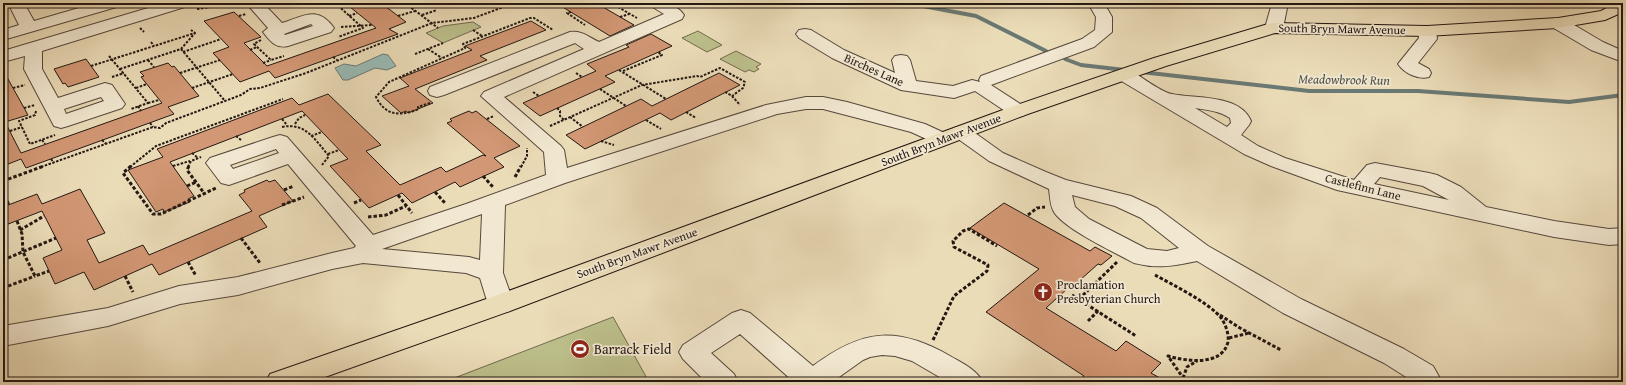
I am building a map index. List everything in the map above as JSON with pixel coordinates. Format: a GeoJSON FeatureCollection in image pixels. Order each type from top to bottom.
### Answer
{"type":"FeatureCollection","features":[{"type":"Feature","properties":{"kind":"main road","name":"South Bryn Mawr Avenue"},"geometry":{"type":"LineString","coordinates":[[280,382],[501,304],[1018,111],[1160,62],[1274,28],[1427,31],[1558,23],[1605,15],[1623,6]]}},
{"type":"Feature","properties":{"kind":"street"},"geometry":{"type":"LineString","coordinates":[[16,3],[29,27]]}},
{"type":"Feature","properties":{"kind":"street"},"geometry":{"type":"LineString","coordinates":[[3,35],[114,3]]}},
{"type":"Feature","properties":{"kind":"street"},"geometry":{"type":"LineString","coordinates":[[3,57],[182,3]]}},
{"type":"Feature","properties":{"kind":"street"},"geometry":{"type":"LineString","coordinates":[[254,3],[279,29],[272,32],[282,42],[324,28]]}},
{"type":"Feature","properties":{"kind":"street"},"geometry":{"type":"LineString","coordinates":[[491,104],[598,49],[676,15],[657,3]]}},
{"type":"Feature","properties":{"kind":"street","name":"Birches Lane"},"geometry":{"type":"LineString","coordinates":[[805,34],[831,50],[908,86],[954,92],[981,84],[1088,43],[1103,32],[1104,18],[1096,3]]}},
{"type":"Feature","properties":{"kind":"street"},"geometry":{"type":"LineString","coordinates":[[1274,28],[1280,3]]}},
{"type":"Feature","properties":{"kind":"street"},"geometry":{"type":"LineString","coordinates":[[1558,23],[1597,46],[1623,57]]}},
{"type":"Feature","properties":{"kind":"street"},"geometry":{"type":"LineString","coordinates":[[827,31],[826,40],[831,50]]}},
{"type":"Feature","properties":{"kind":"street"},"geometry":{"type":"LineString","coordinates":[[1422,73],[1407,64],[1428,39],[1427,31]]}},
{"type":"Feature","properties":{"kind":"street"},"geometry":{"type":"LineString","coordinates":[[434,96],[468,78],[576,36],[598,49]]}},
{"type":"Feature","properties":{"kind":"street"},"geometry":{"type":"LineString","coordinates":[[32,48],[34,56],[33,69],[45,105]]}},
{"type":"Feature","properties":{"kind":"street"},"geometry":{"type":"LineString","coordinates":[[901,60],[908,86]]}},
{"type":"Feature","properties":{"kind":"street","name":"Castlefinn Lane"},"geometry":{"type":"LineString","coordinates":[[1127,74],[1165,99],[1251,150],[1278,162],[1345,185],[1359,188],[1375,170],[1429,180],[1453,192],[1479,213],[1554,230],[1609,237],[1623,236]]}},
{"type":"Feature","properties":{"kind":"street"},"geometry":{"type":"LineString","coordinates":[[468,78],[491,104],[535,134],[554,150],[557,178]]}},
{"type":"Feature","properties":{"kind":"street"},"geometry":{"type":"LineString","coordinates":[[981,84],[1018,111]]}},
{"type":"Feature","properties":{"kind":"street"},"geometry":{"type":"LineString","coordinates":[[4,331],[108,317],[179,295],[238,286],[332,261],[365,250],[491,196],[557,178],[773,109],[806,103],[823,103],[952,136],[1038,177],[1059,185],[1123,201],[1149,213],[1200,252],[1292,306],[1394,356],[1422,374],[1428,382]]}},
{"type":"Feature","properties":{"kind":"street"},"geometry":{"type":"LineString","coordinates":[[292,156],[365,250],[469,265],[491,273]]}},
{"type":"Feature","properties":{"kind":"street"},"geometry":{"type":"LineString","coordinates":[[1059,185],[1064,210],[1081,224],[1142,257],[1167,259],[1200,252]]}},
{"type":"Feature","properties":{"kind":"street"},"geometry":{"type":"LineString","coordinates":[[491,196],[491,273],[501,304]]}},
{"type":"Feature","properties":{"kind":"street"},"geometry":{"type":"LineString","coordinates":[[724,382],[692,352],[741,320],[813,382],[837,364],[866,347],[890,346],[911,348],[926,355],[969,382]]}},
{"type":"Feature","properties":{"kind":"path"},"geometry":{"type":"LineString","coordinates":[[383,4],[387,3]]}},
{"type":"Feature","properties":{"kind":"path"},"geometry":{"type":"LineString","coordinates":[[406,3],[438,28]]}},
{"type":"Feature","properties":{"kind":"path"},"geometry":{"type":"LineString","coordinates":[[3,181],[153,127],[160,128],[166,123],[241,95],[245,91],[253,88],[260,88],[300,74],[373,44],[432,23],[474,18],[514,3]]}},
{"type":"Feature","properties":{"kind":"path"},"geometry":{"type":"LineString","coordinates":[[611,3],[651,27]]}},
{"type":"Feature","properties":{"kind":"path"},"geometry":{"type":"LineString","coordinates":[[614,5],[620,3]]}},
{"type":"Feature","properties":{"kind":"path"},"geometry":{"type":"LineString","coordinates":[[492,7],[496,9]]}},
{"type":"Feature","properties":{"kind":"path"},"geometry":{"type":"LineString","coordinates":[[398,16],[415,10]]}},
{"type":"Feature","properties":{"kind":"path"},"geometry":{"type":"LineString","coordinates":[[422,15],[437,10]]}},
{"type":"Feature","properties":{"kind":"path"},"geometry":{"type":"LineString","coordinates":[[571,12],[567,13],[586,25]]}},
{"type":"Feature","properties":{"kind":"path"},"geometry":{"type":"LineString","coordinates":[[348,16],[357,13]]}},
{"type":"Feature","properties":{"kind":"path"},"geometry":{"type":"LineString","coordinates":[[620,17],[629,13]]}},
{"type":"Feature","properties":{"kind":"path"},"geometry":{"type":"LineString","coordinates":[[434,96],[418,108],[419,109],[404,115],[391,114],[377,100],[376,97],[389,82],[465,48],[463,44],[466,42],[534,18],[567,39]]}},
{"type":"Feature","properties":{"kind":"path"},"geometry":{"type":"LineString","coordinates":[[324,28],[372,25]]}},
{"type":"Feature","properties":{"kind":"path"},"geometry":{"type":"LineString","coordinates":[[512,25],[516,27]]}},
{"type":"Feature","properties":{"kind":"path"},"geometry":{"type":"LineString","coordinates":[[191,30],[195,33]]}},
{"type":"Feature","properties":{"kind":"path"},"geometry":{"type":"LineString","coordinates":[[473,30],[482,37]]}},
{"type":"Feature","properties":{"kind":"path"},"geometry":{"type":"LineString","coordinates":[[353,32],[357,35]]}},
{"type":"Feature","properties":{"kind":"path"},"geometry":{"type":"LineString","coordinates":[[90,66],[195,33]]}},
{"type":"Feature","properties":{"kind":"path"},"geometry":{"type":"LineString","coordinates":[[120,69],[181,49],[195,33]]}},
{"type":"Feature","properties":{"kind":"path"},"geometry":{"type":"LineString","coordinates":[[183,52],[221,39]]}},
{"type":"Feature","properties":{"kind":"path"},"geometry":{"type":"LineString","coordinates":[[151,42],[154,46]]}},
{"type":"Feature","properties":{"kind":"path"},"geometry":{"type":"LineString","coordinates":[[415,54],[443,43]]}},
{"type":"Feature","properties":{"kind":"path"},"geometry":{"type":"LineString","coordinates":[[250,50],[257,47]]}},
{"type":"Feature","properties":{"kind":"path"},"geometry":{"type":"LineString","coordinates":[[181,49],[225,101]]}},
{"type":"Feature","properties":{"kind":"path"},"geometry":{"type":"LineString","coordinates":[[428,49],[442,58]]}},
{"type":"Feature","properties":{"kind":"path"},"geometry":{"type":"LineString","coordinates":[[622,71],[662,54],[658,52]]}},
{"type":"Feature","properties":{"kind":"path"},"geometry":{"type":"LineString","coordinates":[[451,55],[455,57]]}},
{"type":"Feature","properties":{"kind":"path"},"geometry":{"type":"LineString","coordinates":[[281,56],[285,60]]}},
{"type":"Feature","properties":{"kind":"path"},"geometry":{"type":"LineString","coordinates":[[333,57],[337,60]]}},
{"type":"Feature","properties":{"kind":"path"},"geometry":{"type":"LineString","coordinates":[[148,60],[154,67]]}},
{"type":"Feature","properties":{"kind":"path"},"geometry":{"type":"LineString","coordinates":[[180,73],[220,60]]}},
{"type":"Feature","properties":{"kind":"path"},"geometry":{"type":"LineString","coordinates":[[264,63],[271,60]]}},
{"type":"Feature","properties":{"kind":"path"},"geometry":{"type":"LineString","coordinates":[[700,77],[720,68],[745,82],[743,88],[732,96]]}},
{"type":"Feature","properties":{"kind":"path"},"geometry":{"type":"LineString","coordinates":[[619,70],[666,99]]}},
{"type":"Feature","properties":{"kind":"path"},"geometry":{"type":"LineString","coordinates":[[296,71],[300,74]]}},
{"type":"Feature","properties":{"kind":"path"},"geometry":{"type":"LineString","coordinates":[[110,78],[124,73]]}},
{"type":"Feature","properties":{"kind":"path"},"geometry":{"type":"LineString","coordinates":[[192,88],[233,74]]}},
{"type":"Feature","properties":{"kind":"path"},"geometry":{"type":"LineString","coordinates":[[514,182],[528,151],[525,139],[642,85],[698,76],[705,80]]}},
{"type":"Feature","properties":{"kind":"path"},"geometry":{"type":"LineString","coordinates":[[13,88],[25,84]]}},
{"type":"Feature","properties":{"kind":"path"},"geometry":{"type":"LineString","coordinates":[[136,88],[147,84]]}},
{"type":"Feature","properties":{"kind":"path"},"geometry":{"type":"LineString","coordinates":[[600,89],[626,106]]}},
{"type":"Feature","properties":{"kind":"path"},"geometry":{"type":"LineString","coordinates":[[725,92],[732,96],[742,107]]}},
{"type":"Feature","properties":{"kind":"path"},"geometry":{"type":"LineString","coordinates":[[222,186],[161,214],[153,214],[123,173],[156,146],[180,139],[270,105],[282,99]]}},
{"type":"Feature","properties":{"kind":"path"},"geometry":{"type":"LineString","coordinates":[[148,103],[159,100]]}},
{"type":"Feature","properties":{"kind":"path"},"geometry":{"type":"LineString","coordinates":[[491,104],[496,116]]}},
{"type":"Feature","properties":{"kind":"path"},"geometry":{"type":"LineString","coordinates":[[24,108],[45,105]]}},
{"type":"Feature","properties":{"kind":"path"},"geometry":{"type":"LineString","coordinates":[[138,106],[141,111]]}},
{"type":"Feature","properties":{"kind":"path"},"geometry":{"type":"LineString","coordinates":[[557,108],[560,111],[560,116],[564,120]]}},
{"type":"Feature","properties":{"kind":"path"},"geometry":{"type":"LineString","coordinates":[[686,112],[698,120]]}},
{"type":"Feature","properties":{"kind":"path"},"geometry":{"type":"LineString","coordinates":[[295,124],[298,118],[305,115]]}},
{"type":"Feature","properties":{"kind":"path"},"geometry":{"type":"LineString","coordinates":[[570,117],[583,127]]}},
{"type":"Feature","properties":{"kind":"path"},"geometry":{"type":"LineString","coordinates":[[282,119],[287,125]]}},
{"type":"Feature","properties":{"kind":"path"},"geometry":{"type":"LineString","coordinates":[[646,120],[663,130]]}},
{"type":"Feature","properties":{"kind":"path"},"geometry":{"type":"LineString","coordinates":[[150,123],[153,127]]}},
{"type":"Feature","properties":{"kind":"path"},"geometry":{"type":"LineString","coordinates":[[10,131],[22,127]]}},
{"type":"Feature","properties":{"kind":"path"},"geometry":{"type":"LineString","coordinates":[[311,136],[322,132]]}},
{"type":"Feature","properties":{"kind":"path"},"geometry":{"type":"LineString","coordinates":[[42,140],[45,144]]}},
{"type":"Feature","properties":{"kind":"path"},"geometry":{"type":"LineString","coordinates":[[102,140],[106,144]]}},
{"type":"Feature","properties":{"kind":"path"},"geometry":{"type":"LineString","coordinates":[[328,154],[339,150]]}},
{"type":"Feature","properties":{"kind":"path"},"geometry":{"type":"LineString","coordinates":[[192,153],[199,158]]}},
{"type":"Feature","properties":{"kind":"path"},"geometry":{"type":"LineString","coordinates":[[51,159],[54,163]]}},
{"type":"Feature","properties":{"kind":"path"},"geometry":{"type":"LineString","coordinates":[[173,166],[191,161]]}},
{"type":"Feature","properties":{"kind":"path"},"geometry":{"type":"LineString","coordinates":[[483,176],[495,188],[491,196]]}},
{"type":"Feature","properties":{"kind":"path"},"geometry":{"type":"LineString","coordinates":[[187,186],[196,182]]}},
{"type":"Feature","properties":{"kind":"path"},"geometry":{"type":"LineString","coordinates":[[284,190],[294,186]]}},
{"type":"Feature","properties":{"kind":"path"},"geometry":{"type":"LineString","coordinates":[[435,192],[446,205],[440,207]]}},
{"type":"Feature","properties":{"kind":"path"},"geometry":{"type":"LineString","coordinates":[[398,195],[414,215],[408,217]]}},
{"type":"Feature","properties":{"kind":"path"},"geometry":{"type":"LineString","coordinates":[[282,206],[304,197]]}},
{"type":"Feature","properties":{"kind":"path"},"geometry":{"type":"LineString","coordinates":[[3,200],[6,199],[8,205]]}},
{"type":"Feature","properties":{"kind":"path"},"geometry":{"type":"LineString","coordinates":[[354,203],[361,200]]}},
{"type":"Feature","properties":{"kind":"path"},"geometry":{"type":"LineString","coordinates":[[20,230],[44,216]]}},
{"type":"Feature","properties":{"kind":"path"},"geometry":{"type":"LineString","coordinates":[[16,221],[22,234],[23,252],[34,276]]}},
{"type":"Feature","properties":{"kind":"path"},"geometry":{"type":"LineString","coordinates":[[926,355],[954,296],[987,271],[988,265],[954,247],[953,242],[963,231],[969,229],[997,246]]}},
{"type":"Feature","properties":{"kind":"path"},"geometry":{"type":"LineString","coordinates":[[3,260],[56,238]]}},
{"type":"Feature","properties":{"kind":"path"},"geometry":{"type":"LineString","coordinates":[[241,238],[263,266]]}},
{"type":"Feature","properties":{"kind":"path"},"geometry":{"type":"LineString","coordinates":[[1079,299],[1131,251]]}},
{"type":"Feature","properties":{"kind":"path"},"geometry":{"type":"LineString","coordinates":[[188,262],[196,277]]}},
{"type":"Feature","properties":{"kind":"path"},"geometry":{"type":"LineString","coordinates":[[3,288],[49,271]]}},
{"type":"Feature","properties":{"kind":"path"},"geometry":{"type":"LineString","coordinates":[[1154,275],[1180,289],[1249,333],[1282,350]]}},
{"type":"Feature","properties":{"kind":"path"},"geometry":{"type":"LineString","coordinates":[[192,277],[204,276]]}},
{"type":"Feature","properties":{"kind":"path"},"geometry":{"type":"LineString","coordinates":[[1072,295],[1136,336]]}},
{"type":"Feature","properties":{"kind":"path"},"geometry":{"type":"LineString","coordinates":[[1088,321],[1098,311]]}},
{"type":"Feature","properties":{"kind":"path"},"geometry":{"type":"LineString","coordinates":[[1186,382],[1168,356],[1182,360],[1213,358],[1223,351],[1229,338],[1229,333],[1224,321],[1218,314]]}},
{"type":"Feature","properties":{"kind":"path"},"geometry":{"type":"LineString","coordinates":[[1229,338],[1249,333]]}},
{"type":"Feature","properties":{"kind":"path"},"geometry":{"type":"LineString","coordinates":[[1183,378],[1188,364],[1201,359]]}},
{"type":"Feature","properties":{"kind":"green space"},"geometry":{"type":"Polygon","coordinates":[[[473,22],[481,27],[443,43],[426,33],[443,26],[473,22]]]}},
{"type":"Feature","properties":{"kind":"green space"},"geometry":{"type":"Polygon","coordinates":[[[698,31],[722,45],[707,52],[682,38],[698,31]]]}},
{"type":"Feature","properties":{"kind":"green space"},"geometry":{"type":"Polygon","coordinates":[[[736,51],[761,64],[756,67],[759,69],[754,72],[749,70],[745,72],[720,59],[736,51]]]}},
{"type":"Feature","properties":{"kind":"green space","name":"Barrack Field"},"geometry":{"type":"Polygon","coordinates":[[[613,317],[649,382],[444,382],[613,317]]]}},
{"type":"Feature","properties":{"kind":"water"},"geometry":{"type":"Polygon","coordinates":[[[383,54],[388,55],[396,66],[387,70],[375,68],[348,80],[343,80],[335,68],[344,64],[356,66],[383,54]]]}},
{"type":"Feature","properties":{"kind":"building"},"geometry":{"type":"Polygon","coordinates":[[[364,3],[381,3],[406,22],[389,29],[398,34],[275,78],[269,71],[240,82],[213,53],[229,47],[204,21],[234,12],[261,37],[244,43],[267,66],[376,28],[350,7],[364,3]]]}},
{"type":"Feature","properties":{"kind":"building"},"geometry":{"type":"Polygon","coordinates":[[[556,3],[596,3],[634,25],[610,36],[556,3]]]}},
{"type":"Feature","properties":{"kind":"building"},"geometry":{"type":"Polygon","coordinates":[[[531,21],[546,30],[480,56],[487,60],[415,89],[433,103],[408,113],[406,111],[401,113],[382,96],[409,86],[400,78],[472,50],[465,46],[531,21]]]}},
{"type":"Feature","properties":{"kind":"building"},"geometry":{"type":"Polygon","coordinates":[[[651,34],[672,46],[605,76],[615,82],[540,116],[523,103],[596,71],[587,64],[629,47],[626,45],[651,34]]]}},
{"type":"Feature","properties":{"kind":"building"},"geometry":{"type":"Polygon","coordinates":[[[86,59],[99,77],[68,87],[65,83],[63,84],[54,69],[86,59]]]}},
{"type":"Feature","properties":{"kind":"building"},"geometry":{"type":"Polygon","coordinates":[[[168,63],[172,67],[174,66],[199,96],[168,107],[174,114],[26,168],[21,159],[3,166],[3,70],[28,115],[5,122],[21,153],[162,103],[141,77],[144,76],[140,72],[168,63]]]}},
{"type":"Feature","properties":{"kind":"building"},"geometry":{"type":"Polygon","coordinates":[[[719,73],[740,85],[671,120],[660,113],[585,149],[566,135],[641,99],[652,106],[719,73]]]}},
{"type":"Feature","properties":{"kind":"building"},"geometry":{"type":"Polygon","coordinates":[[[328,94],[381,145],[366,151],[400,185],[441,167],[446,172],[483,155],[486,156],[447,123],[452,121],[450,119],[469,111],[472,113],[476,111],[520,146],[494,158],[504,167],[460,187],[455,182],[412,203],[402,193],[369,208],[330,166],[348,159],[302,111],[170,162],[194,196],[188,199],[190,202],[164,212],[163,209],[156,212],[128,170],[163,157],[157,149],[292,98],[299,105],[328,94]]]}},
{"type":"Feature","properties":{"kind":"building"},"geometry":{"type":"Polygon","coordinates":[[[267,180],[269,182],[275,180],[293,201],[259,216],[267,227],[159,275],[152,264],[94,290],[84,272],[55,284],[43,258],[62,250],[42,211],[3,226],[3,207],[37,194],[42,204],[80,189],[105,233],[87,240],[99,263],[143,245],[149,255],[252,211],[239,195],[245,192],[244,190],[267,180]]]}},
{"type":"Feature","properties":{"kind":"building","name":"Proclamation Presbyterian Church"},"geometry":{"type":"Polygon","coordinates":[[[1004,203],[1090,251],[1095,247],[1112,256],[1101,265],[1098,264],[1046,308],[1116,351],[1126,341],[1161,363],[1151,373],[1167,382],[1077,382],[1084,376],[986,312],[1039,269],[970,228],[1004,203]]]}},
{"type":"Feature","properties":{"kind":"waterway","name":"Meadowbrook Run"},"geometry":{"type":"LineString","coordinates":[[907,3],[976,16],[1046,51]]}},
{"type":"Feature","properties":{"kind":"waterway","name":"Meadowbrook Run"},"geometry":{"type":"LineString","coordinates":[[1065,59],[1081,65],[1125,70]]}},
{"type":"Feature","properties":{"kind":"waterway","name":"Meadowbrook Run"},"geometry":{"type":"LineString","coordinates":[[1141,72],[1309,91],[1418,91],[1569,102],[1623,95]]}},
{"type":"Feature","properties":{"kind":"place","name":"Proclamation Presbyterian Church"},"geometry":{"type":"Point","coordinates":[1043,292]}},
{"type":"Feature","properties":{"kind":"place","name":"Barrack Field"},"geometry":{"type":"Point","coordinates":[580,349]}}]}
